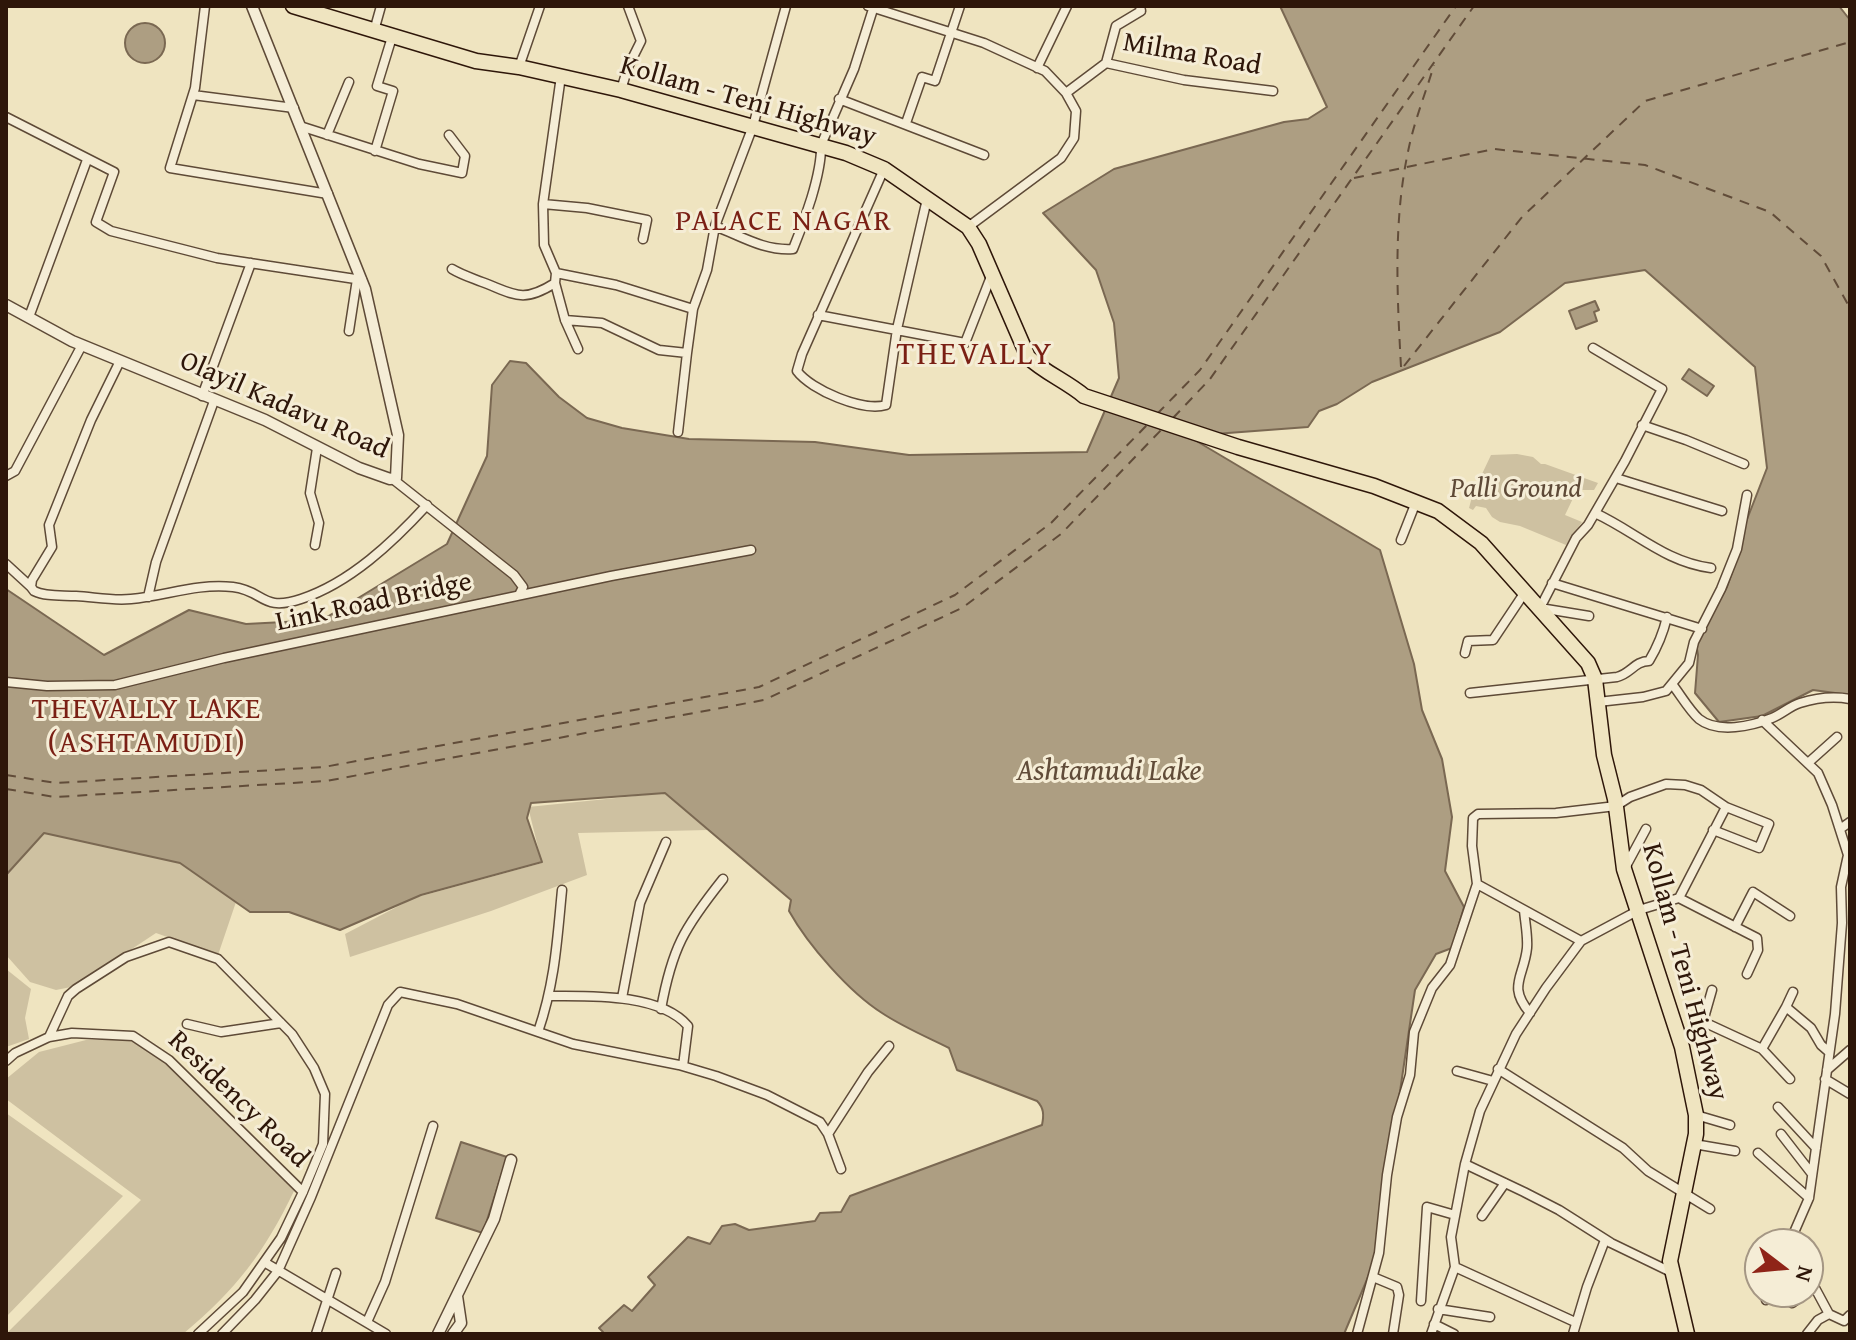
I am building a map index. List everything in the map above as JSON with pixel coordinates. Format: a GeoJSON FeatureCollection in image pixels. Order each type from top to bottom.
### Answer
{"type":"FeatureCollection","features":[{"type":"Feature","properties":{"kind":"main road","name":"Kollam - Teni Highway"},"geometry":{"type":"LineString","coordinates":[[293,6],[476,61],[519,67],[621,90],[753,126],[821,145],[884,169],[968,227],[992,273],[1028,357],[1041,369],[1068,382],[1084,396],[1238,447],[1374,486],[1438,511],[1463,527],[1588,663],[1595,679],[1604,755],[1616,806],[1624,869],[1680,1040],[1696,1115],[1694,1144],[1670,1261],[1687,1334]]}},
{"type":"Feature","properties":{"kind":"street"},"geometry":{"type":"LineString","coordinates":[[205,6],[193,95],[170,168],[328,194]]}},
{"type":"Feature","properties":{"kind":"street","name":"Olayil Kadavu Road"},"geometry":{"type":"LineString","coordinates":[[6,305],[82,345],[265,420],[317,448],[394,480],[398,468],[398,435],[360,280],[303,127],[252,6]]}},
{"type":"Feature","properties":{"kind":"street"},"geometry":{"type":"LineString","coordinates":[[374,31],[381,6]]}},
{"type":"Feature","properties":{"kind":"street"},"geometry":{"type":"LineString","coordinates":[[519,67],[540,6]]}},
{"type":"Feature","properties":{"kind":"street"},"geometry":{"type":"LineString","coordinates":[[621,90],[641,41],[628,6]]}},
{"type":"Feature","properties":{"kind":"street"},"geometry":{"type":"LineString","coordinates":[[678,432],[693,309],[707,270],[715,226],[753,126],[786,6]]}},
{"type":"Feature","properties":{"kind":"street"},"geometry":{"type":"LineString","coordinates":[[715,226],[751,243],[777,250],[793,249],[822,156],[821,145],[854,69],[871,6],[984,43],[1045,71],[1066,93],[1076,111],[1074,138],[1061,158],[968,227]]}},
{"type":"Feature","properties":{"kind":"street"},"geometry":{"type":"LineString","coordinates":[[906,123],[922,77],[935,81],[960,6]]}},
{"type":"Feature","properties":{"kind":"street"},"geometry":{"type":"LineString","coordinates":[[1037,68],[1067,6]]}},
{"type":"Feature","properties":{"kind":"street"},"geometry":{"type":"LineString","coordinates":[[1106,63],[1116,26],[1141,11],[1140,6]]}},
{"type":"Feature","properties":{"kind":"street"},"geometry":{"type":"LineString","coordinates":[[375,151],[393,91],[377,86],[392,37]]}},
{"type":"Feature","properties":{"kind":"street","name":"Milma Road"},"geometry":{"type":"LineString","coordinates":[[1066,93],[1106,63],[1184,80],[1273,91]]}},
{"type":"Feature","properties":{"kind":"street"},"geometry":{"type":"LineString","coordinates":[[561,76],[543,204],[544,245],[565,320],[578,349]]}},
{"type":"Feature","properties":{"kind":"street"},"geometry":{"type":"LineString","coordinates":[[327,135],[349,82]]}},
{"type":"Feature","properties":{"kind":"street"},"geometry":{"type":"LineString","coordinates":[[193,95],[294,108]]}},
{"type":"Feature","properties":{"kind":"street"},"geometry":{"type":"LineString","coordinates":[[839,99],[984,155]]}},
{"type":"Feature","properties":{"kind":"street"},"geometry":{"type":"LineString","coordinates":[[6,117],[114,172],[96,222],[111,231],[217,258],[360,280],[349,331]]}},
{"type":"Feature","properties":{"kind":"street"},"geometry":{"type":"LineString","coordinates":[[303,127],[419,164],[462,173],[465,156],[449,135]]}},
{"type":"Feature","properties":{"kind":"street"},"geometry":{"type":"LineString","coordinates":[[29,317],[87,160]]}},
{"type":"Feature","properties":{"kind":"street"},"geometry":{"type":"LineString","coordinates":[[884,169],[818,315],[797,371],[802,377],[837,397],[872,408],[886,405],[897,329],[927,199]]}},
{"type":"Feature","properties":{"kind":"street"},"geometry":{"type":"LineString","coordinates":[[543,204],[587,208],[647,220],[643,239]]}},
{"type":"Feature","properties":{"kind":"street"},"geometry":{"type":"LineString","coordinates":[[202,396],[251,263]]}},
{"type":"Feature","properties":{"kind":"street"},"geometry":{"type":"LineString","coordinates":[[452,269],[509,294],[540,292],[555,278],[616,285],[693,309]]}},
{"type":"Feature","properties":{"kind":"street"},"geometry":{"type":"LineString","coordinates":[[818,315],[965,343],[992,273]]}},
{"type":"Feature","properties":{"kind":"street"},"geometry":{"type":"LineString","coordinates":[[565,320],[602,323],[659,350],[687,353]]}},
{"type":"Feature","properties":{"kind":"street"},"geometry":{"type":"LineString","coordinates":[[6,476],[15,471],[82,345]]}},
{"type":"Feature","properties":{"kind":"street"},"geometry":{"type":"LineString","coordinates":[[1589,616],[1540,608],[1576,538],[1616,478],[1662,389],[1593,348]]}},
{"type":"Feature","properties":{"kind":"street"},"geometry":{"type":"LineString","coordinates":[[31,587],[52,547],[49,525],[91,420],[120,361]]}},
{"type":"Feature","properties":{"kind":"street"},"geometry":{"type":"LineString","coordinates":[[148,597],[156,562],[214,401]]}},
{"type":"Feature","properties":{"kind":"street"},"geometry":{"type":"LineString","coordinates":[[1642,425],[1744,464]]}},
{"type":"Feature","properties":{"kind":"street"},"geometry":{"type":"LineString","coordinates":[[315,545],[319,523],[310,493],[317,448]]}},
{"type":"Feature","properties":{"kind":"street"},"geometry":{"type":"LineString","coordinates":[[1616,478],[1722,511]]}},
{"type":"Feature","properties":{"kind":"street"},"geometry":{"type":"LineString","coordinates":[[394,480],[514,575],[523,587],[519,595]]}},
{"type":"Feature","properties":{"kind":"street"},"geometry":{"type":"LineString","coordinates":[[1598,702],[1666,691],[1689,663],[1694,642],[1737,549],[1747,495]]}},
{"type":"Feature","properties":{"kind":"street"},"geometry":{"type":"LineString","coordinates":[[1401,540],[1416,502]]}},
{"type":"Feature","properties":{"kind":"street"},"geometry":{"type":"LineString","coordinates":[[6,564],[40,594],[127,600],[189,587],[234,587],[273,604],[304,598],[330,586],[377,553],[427,505]]}},
{"type":"Feature","properties":{"kind":"street"},"geometry":{"type":"LineString","coordinates":[[1595,513],[1636,535],[1652,548],[1685,563],[1711,568]]}},
{"type":"Feature","properties":{"kind":"street","name":"Link Road Bridge"},"geometry":{"type":"LineString","coordinates":[[6,682],[47,686],[115,685],[224,658],[519,595],[751,550]]}},
{"type":"Feature","properties":{"kind":"street"},"geometry":{"type":"LineString","coordinates":[[1552,583],[1702,629]]}},
{"type":"Feature","properties":{"kind":"street"},"geometry":{"type":"LineString","coordinates":[[1465,653],[1468,641],[1493,640],[1525,591]]}},
{"type":"Feature","properties":{"kind":"street"},"geometry":{"type":"LineString","coordinates":[[1470,693],[1630,673],[1641,661],[1649,661],[1664,636],[1667,617]]}},
{"type":"Feature","properties":{"kind":"street"},"geometry":{"type":"LineString","coordinates":[[1672,684],[1700,720],[1729,727],[1751,725],[1810,700],[1850,699]]}},
{"type":"Feature","properties":{"kind":"street"},"geometry":{"type":"LineString","coordinates":[[1762,720],[1818,773],[1848,855],[1841,887],[1838,982],[1809,1198],[1795,1228]]}},
{"type":"Feature","properties":{"kind":"street"},"geometry":{"type":"LineString","coordinates":[[1808,763],[1837,737]]}},
{"type":"Feature","properties":{"kind":"street"},"geometry":{"type":"LineString","coordinates":[[1357,1334],[1379,1253],[1387,1175],[1397,1117],[1410,1075],[1414,1032],[1432,988],[1450,965],[1477,884],[1471,822],[1478,814],[1556,813],[1616,806],[1630,797],[1666,784],[1701,790],[1726,807],[1769,824],[1759,848],[1713,830]]}},
{"type":"Feature","properties":{"kind":"street"},"geometry":{"type":"LineString","coordinates":[[1679,898],[1726,807]]}},
{"type":"Feature","properties":{"kind":"street"},"geometry":{"type":"LineString","coordinates":[[1840,829],[1850,822]]}},
{"type":"Feature","properties":{"kind":"street"},"geometry":{"type":"LineString","coordinates":[[1624,869],[1646,829]]}},
{"type":"Feature","properties":{"kind":"street"},"geometry":{"type":"LineString","coordinates":[[622,998],[640,903],[666,842]]}},
{"type":"Feature","properties":{"kind":"street"},"geometry":{"type":"LineString","coordinates":[[661,1009],[676,948],[701,906],[723,879]]}},
{"type":"Feature","properties":{"kind":"street"},"geometry":{"type":"LineString","coordinates":[[1477,884],[1581,941]]}},
{"type":"Feature","properties":{"kind":"street"},"geometry":{"type":"LineString","coordinates":[[538,1032],[550,996],[558,952],[562,890]]}},
{"type":"Feature","properties":{"kind":"street"},"geometry":{"type":"LineString","coordinates":[[1735,927],[1753,892],[1790,916]]}},
{"type":"Feature","properties":{"kind":"street"},"geometry":{"type":"LineString","coordinates":[[1454,1334],[1432,1329],[1455,1267],[1451,1237],[1465,1164],[1480,1111],[1498,1069],[1530,1013],[1581,941],[1639,910],[1679,898],[1752,934],[1759,941],[1747,974]]}},
{"type":"Feature","properties":{"kind":"street"},"geometry":{"type":"LineString","coordinates":[[1524,910],[1527,950],[1517,991],[1519,1001],[1530,1013]]}},
{"type":"Feature","properties":{"kind":"street"},"geometry":{"type":"LineString","coordinates":[[49,1037],[68,996],[76,989],[126,957],[169,942],[218,959],[292,1034],[314,1068],[325,1094],[323,1144],[303,1192],[281,1238],[243,1292],[200,1333]]}},
{"type":"Feature","properties":{"kind":"street"},"geometry":{"type":"LineString","coordinates":[[1680,1040],[1702,1025],[1712,990]]}},
{"type":"Feature","properties":{"kind":"street"},"geometry":{"type":"LineString","coordinates":[[222,1334],[278,1271],[395,994],[407,992],[457,1004],[573,1044],[683,1066],[767,1095],[820,1122],[828,1134],[841,1169]]}},
{"type":"Feature","properties":{"kind":"street"},"geometry":{"type":"LineString","coordinates":[[1762,1049],[1793,992]]}},
{"type":"Feature","properties":{"kind":"street"},"geometry":{"type":"LineString","coordinates":[[550,996],[622,998],[674,1015],[688,1026],[683,1066]]}},
{"type":"Feature","properties":{"kind":"street"},"geometry":{"type":"LineString","coordinates":[[1786,1007],[1811,1028],[1829,1052]]}},
{"type":"Feature","properties":{"kind":"street"},"geometry":{"type":"LineString","coordinates":[[187,1024],[221,1032],[281,1023]]}},
{"type":"Feature","properties":{"kind":"street"},"geometry":{"type":"LineString","coordinates":[[1702,1025],[1715,1027],[1762,1049],[1790,1079]]}},
{"type":"Feature","properties":{"kind":"street","name":"Residency Road"},"geometry":{"type":"LineString","coordinates":[[6,1061],[15,1053],[49,1037],[72,1033],[121,1034],[145,1042],[169,1060],[303,1192]]}},
{"type":"Feature","properties":{"kind":"street"},"geometry":{"type":"LineString","coordinates":[[828,1134],[868,1072],[889,1046]]}},
{"type":"Feature","properties":{"kind":"street"},"geometry":{"type":"LineString","coordinates":[[1826,1074],[1850,1050]]}},
{"type":"Feature","properties":{"kind":"street"},"geometry":{"type":"LineString","coordinates":[[1498,1069],[1623,1148],[1648,1171],[1710,1209]]}},
{"type":"Feature","properties":{"kind":"street"},"geometry":{"type":"LineString","coordinates":[[1457,1071],[1493,1081]]}},
{"type":"Feature","properties":{"kind":"street"},"geometry":{"type":"LineString","coordinates":[[1826,1074],[1850,1094]]}},
{"type":"Feature","properties":{"kind":"street"},"geometry":{"type":"LineString","coordinates":[[1778,1107],[1816,1148]]}},
{"type":"Feature","properties":{"kind":"street"},"geometry":{"type":"LineString","coordinates":[[1696,1115],[1730,1125]]}},
{"type":"Feature","properties":{"kind":"street"},"geometry":{"type":"LineString","coordinates":[[367,1322],[389,1269],[433,1126]]}},
{"type":"Feature","properties":{"kind":"street"},"geometry":{"type":"LineString","coordinates":[[1781,1134],[1812,1174]]}},
{"type":"Feature","properties":{"kind":"street"},"geometry":{"type":"LineString","coordinates":[[1694,1144],[1735,1151]]}},
{"type":"Feature","properties":{"kind":"street"},"geometry":{"type":"LineString","coordinates":[[1758,1153],[1809,1198]]}},
{"type":"Feature","properties":{"kind":"street"},"geometry":{"type":"LineString","coordinates":[[457,1296],[461,1323],[454,1332],[440,1330],[494,1219],[511,1160]]}},
{"type":"Feature","properties":{"kind":"street"},"geometry":{"type":"LineString","coordinates":[[1465,1164],[1559,1210],[1605,1240],[1671,1272]]}},
{"type":"Feature","properties":{"kind":"street"},"geometry":{"type":"LineString","coordinates":[[1482,1216],[1505,1183]]}},
{"type":"Feature","properties":{"kind":"street"},"geometry":{"type":"LineString","coordinates":[[1421,1301],[1427,1207],[1455,1215]]}},
{"type":"Feature","properties":{"kind":"street"},"geometry":{"type":"LineString","coordinates":[[1573,1334],[1605,1240]]}},
{"type":"Feature","properties":{"kind":"street"},"geometry":{"type":"LineString","coordinates":[[264,1262],[386,1334]]}},
{"type":"Feature","properties":{"kind":"street"},"geometry":{"type":"LineString","coordinates":[[1455,1267],[1575,1322]]}},
{"type":"Feature","properties":{"kind":"street"},"geometry":{"type":"LineString","coordinates":[[316,1334],[336,1273]]}},
{"type":"Feature","properties":{"kind":"street"},"geometry":{"type":"LineString","coordinates":[[1373,1277],[1397,1287],[1399,1295],[1393,1334]]}},
{"type":"Feature","properties":{"kind":"street"},"geometry":{"type":"LineString","coordinates":[[1824,1308],[1829,1314],[1848,1321]]}},
{"type":"Feature","properties":{"kind":"street"},"geometry":{"type":"LineString","coordinates":[[1438,1309],[1490,1317]]}},
{"type":"Feature","properties":{"kind":"street"},"geometry":{"type":"LineString","coordinates":[[1807,1334],[1818,1320],[1829,1314]]}},
{"type":"Feature","properties":{"kind":"green space","name":"Palli Ground"},"geometry":{"type":"Polygon","coordinates":[[[1491,455],[1533,457],[1541,464],[1598,483],[1594,490],[1577,490],[1565,515],[1582,522],[1566,545],[1520,526],[1500,522],[1486,508],[1469,508],[1491,455]]]}},
{"type":"Feature","properties":{"kind":"green space"},"geometry":{"type":"Polygon","coordinates":[[[665,793],[708,830],[578,833],[587,875],[491,911],[350,957],[345,934],[414,898],[542,863],[528,807],[665,793]]]}},
{"type":"Feature","properties":{"kind":"green space"},"geometry":{"type":"Polygon","coordinates":[[[43,833],[180,863],[236,902],[218,955],[156,933],[76,986],[56,990],[30,982],[6,955],[6,875],[43,833]]]}},
{"type":"Feature","properties":{"kind":"green space"},"geometry":{"type":"Polygon","coordinates":[[[6,969],[31,989],[25,1018],[29,1039],[6,1047],[6,969]]]}},
{"type":"Feature","properties":{"kind":"green space"},"geometry":{"type":"Polygon","coordinates":[[[86,1040],[141,1040],[294,1191],[260,1252],[234,1286],[183,1334],[6,1334],[141,1200],[6,1099],[6,1079],[39,1052],[86,1040]]]}},
{"type":"Feature","properties":{"kind":"green space"},"geometry":{"type":"Polygon","coordinates":[[[6,1113],[123,1196],[6,1317],[6,1113]]]}},
{"type":"Feature","properties":{"kind":"water","name":"Ashtamudi Lake"},"geometry":{"type":"Polygon","coordinates":[[[1280,6],[1839,6],[1850,20],[1850,695],[1813,690],[1762,716],[1719,722],[1695,693],[1696,643],[1727,587],[1744,527],[1767,468],[1755,367],[1645,270],[1565,283],[1500,332],[1372,382],[1337,404],[1319,411],[1308,427],[1188,436],[1380,550],[1414,664],[1422,710],[1442,759],[1452,817],[1445,871],[1464,907],[1452,948],[1436,954],[1415,990],[1378,1240],[1371,1270],[1344,1334],[601,1334],[603,1332],[599,1328],[624,1305],[632,1311],[655,1285],[648,1277],[688,1237],[710,1244],[722,1226],[735,1224],[749,1230],[815,1221],[820,1213],[841,1212],[850,1196],[1042,1125],[1043,1118],[1037,1101],[957,1070],[949,1048],[890,1018],[856,993],[807,938],[789,911],[791,900],[665,793],[531,803],[527,818],[542,862],[421,895],[340,930],[289,912],[250,912],[180,863],[44,833],[6,875],[6,589],[104,655],[189,610],[246,624],[322,620],[447,544],[487,456],[492,385],[510,361],[526,363],[559,397],[587,418],[622,428],[689,439],[815,442],[909,455],[1087,452],[1119,378],[1114,323],[1096,270],[1043,213],[1114,169],[1284,122],[1308,119],[1327,107],[1280,6]]]}},
{"type":"Feature","properties":{"kind":"water"},"geometry":{"type":"Polygon","coordinates":[[[145,23],[159,29],[165,43],[159,57],[145,63],[131,57],[125,43],[131,29],[145,23]]]}},
{"type":"Feature","properties":{"kind":"water"},"geometry":{"type":"Polygon","coordinates":[[[1595,301],[1599,310],[1594,312],[1597,321],[1576,329],[1569,311],[1595,301]]]}},
{"type":"Feature","properties":{"kind":"water"},"geometry":{"type":"Polygon","coordinates":[[[1689,369],[1714,386],[1707,396],[1682,379],[1689,369]]]}},
{"type":"Feature","properties":{"kind":"water"},"geometry":{"type":"Polygon","coordinates":[[[461,1142],[507,1157],[483,1233],[436,1218],[461,1142]]]}},
{"type":"Feature","properties":{"kind":"ferry route"},"geometry":{"type":"LineString","coordinates":[[1157,414],[1200,370],[1456,6]]}},
{"type":"Feature","properties":{"kind":"ferry route"},"geometry":{"type":"LineString","coordinates":[[1173,418],[1210,379],[1474,6]]}},
{"type":"Feature","properties":{"kind":"ferry route"},"geometry":{"type":"LineString","coordinates":[[1404,366],[1522,217],[1645,101],[1850,42]]}},
{"type":"Feature","properties":{"kind":"ferry route"},"geometry":{"type":"LineString","coordinates":[[1401,367],[1398,284],[1400,201],[1411,137],[1434,65]]}},
{"type":"Feature","properties":{"kind":"ferry route"},"geometry":{"type":"LineString","coordinates":[[1354,178],[1494,149],[1645,165],[1770,212],[1821,256],[1850,308]]}},
{"type":"Feature","properties":{"kind":"ferry route"},"geometry":{"type":"LineString","coordinates":[[6,775],[56,783],[324,767],[759,687],[955,595],[1051,523],[1147,425]]}},
{"type":"Feature","properties":{"kind":"ferry route"},"geometry":{"type":"LineString","coordinates":[[6,789],[55,797],[326,781],[764,700],[962,608],[1061,534],[1163,428]]}},
{"type":"Feature","properties":{"kind":"district","name":"PALACE NAGAR"},"geometry":{"type":"Point","coordinates":[784,222]}},
{"type":"Feature","properties":{"kind":"district","name":"THEVALLY"},"geometry":{"type":"Point","coordinates":[975,356]}},
{"type":"Feature","properties":{"kind":"district","name":"THEVALLY LAKE (ASHTAMUDI)"},"geometry":{"type":"Point","coordinates":[147,727]}}]}
